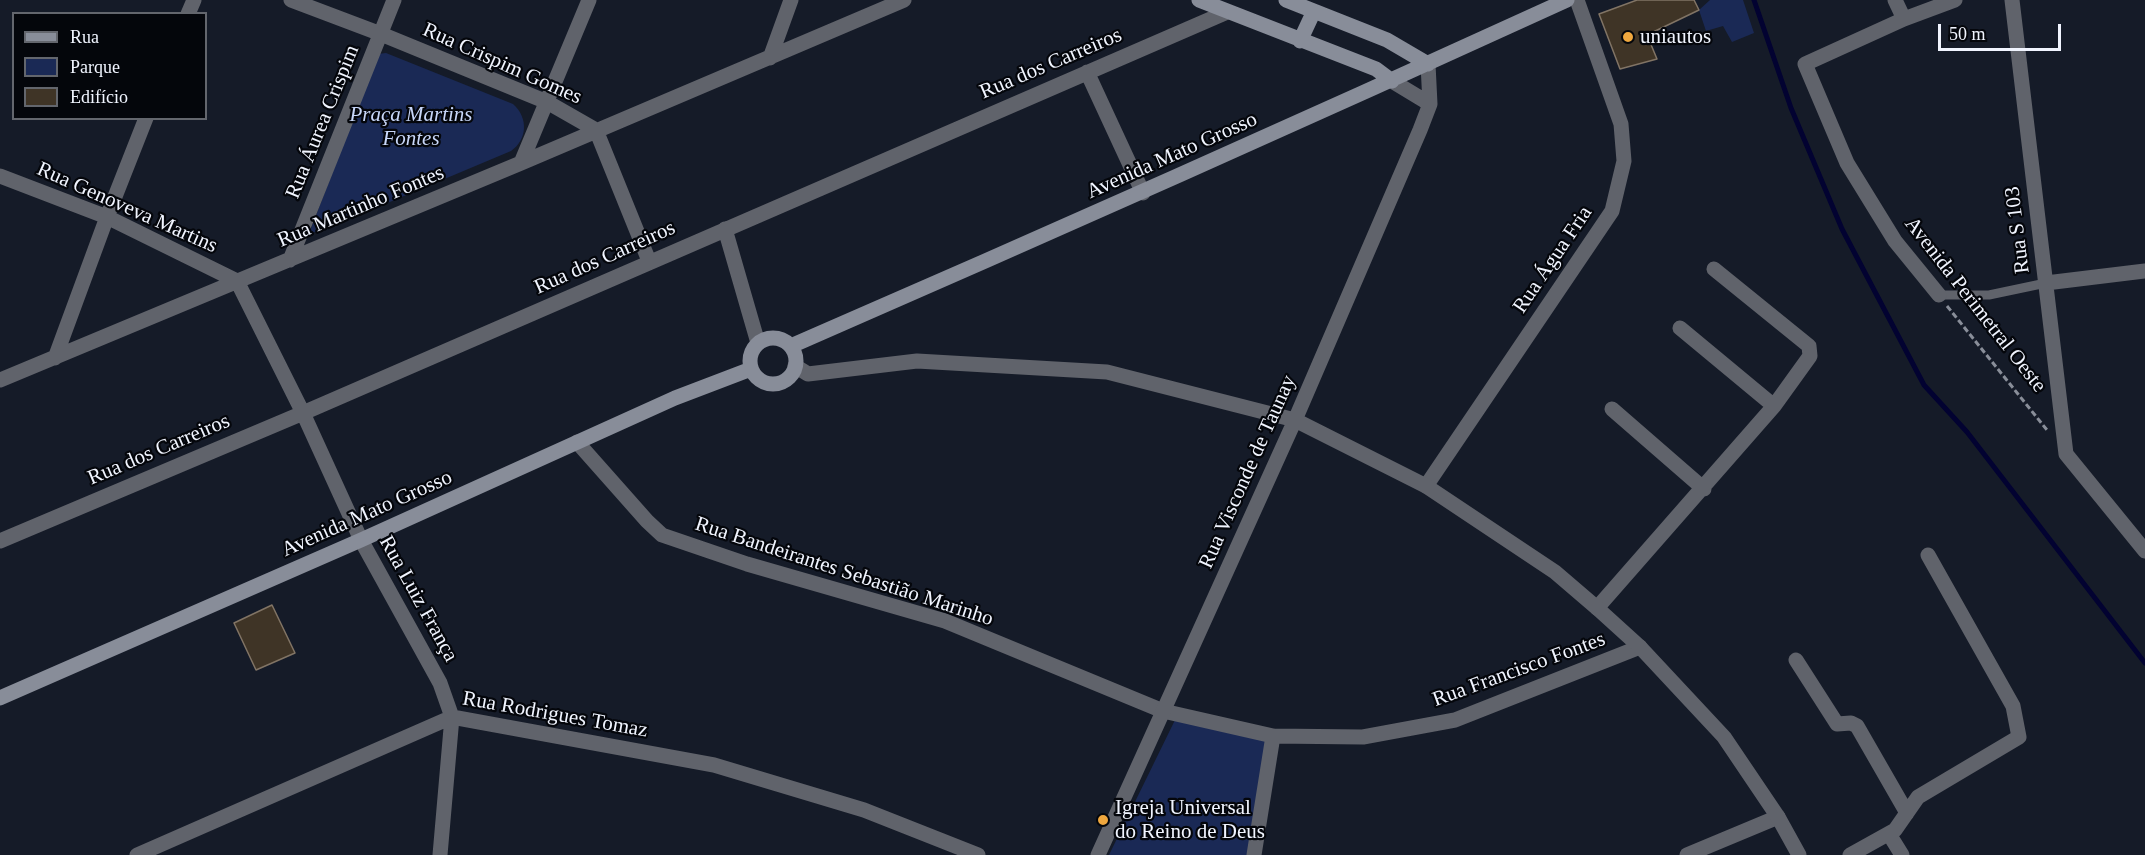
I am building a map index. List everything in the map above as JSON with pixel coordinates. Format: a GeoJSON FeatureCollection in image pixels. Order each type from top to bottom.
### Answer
{"type":"FeatureCollection","features":[{"type":"Feature","properties":{"kind":"main road"},"geometry":{"type":"LineString","coordinates":[[1199,0],[1376,69],[1392,81]]}},
{"type":"Feature","properties":{"kind":"main road"},"geometry":{"type":"LineString","coordinates":[[1286,0],[1387,40],[1428,64]]}},
{"type":"Feature","properties":{"kind":"main road","name":"Avenida Mato Grosso"},"geometry":{"type":"LineString","coordinates":[[791,346],[1143,193],[1567,0]]}},
{"type":"Feature","properties":{"kind":"main road"},"geometry":{"type":"LineString","coordinates":[[1300,41],[1314,11]]}},
{"type":"Feature","properties":{"kind":"main road"},"geometry":{"type":"LineString","coordinates":[[771,338],[785,341],[791,346],[796,359],[788,378],[774,384],[760,380],[751,369],[750,355],[758,343],[771,338]]}},
{"type":"Feature","properties":{"kind":"main road","name":"Avenida Mato Grosso"},"geometry":{"type":"LineString","coordinates":[[0,698],[361,540],[675,398],[751,369]]}},
{"type":"Feature","properties":{"kind":"street","name":"Rua Crispim Gomes"},"geometry":{"type":"LineString","coordinates":[[291,0],[547,102],[596,130],[649,261]]}},
{"type":"Feature","properties":{"kind":"street","name":"Rua Áurea Crispim"},"geometry":{"type":"LineString","coordinates":[[290,260],[394,0]]}},
{"type":"Feature","properties":{"kind":"street"},"geometry":{"type":"LineString","coordinates":[[521,163],[589,0]]}},
{"type":"Feature","properties":{"kind":"street"},"geometry":{"type":"LineString","coordinates":[[770,58],[791,0]]}},
{"type":"Feature","properties":{"kind":"street","name":"Rua Martinho Fontes"},"geometry":{"type":"LineString","coordinates":[[0,380],[521,163],[904,0]]}},
{"type":"Feature","properties":{"kind":"street","name":"Rua Água Fria"},"geometry":{"type":"LineString","coordinates":[[1426,486],[1612,211],[1624,161],[1621,124],[1577,0]]}},
{"type":"Feature","properties":{"kind":"street"},"geometry":{"type":"LineString","coordinates":[[1895,0],[1904,19],[1955,0]]}},
{"type":"Feature","properties":{"kind":"street","name":"Rua S 103"},"geometry":{"type":"LineString","coordinates":[[2012,0],[2066,454]]}},
{"type":"Feature","properties":{"kind":"street","name":"Rua dos Carreiros"},"geometry":{"type":"LineString","coordinates":[[0,541],[303,413],[1227,12]]}},
{"type":"Feature","properties":{"kind":"street","name":"Avenida Perimetral Oeste"},"geometry":{"type":"LineString","coordinates":[[1904,19],[1805,64],[1847,162],[1895,241],[1939,296]]}},
{"type":"Feature","properties":{"kind":"street","name":"Rua Visconde de Taunay"},"geometry":{"type":"LineString","coordinates":[[1098,855],[1295,420],[1430,104],[1428,64]]}},
{"type":"Feature","properties":{"kind":"street"},"geometry":{"type":"LineString","coordinates":[[1087,72],[1143,193]]}},
{"type":"Feature","properties":{"kind":"street"},"geometry":{"type":"LineString","coordinates":[[1392,81],[1430,104]]}},
{"type":"Feature","properties":{"kind":"street"},"geometry":{"type":"LineString","coordinates":[[55,358],[145,120]]}},
{"type":"Feature","properties":{"kind":"street","name":"Rua Genoveva Martins"},"geometry":{"type":"LineString","coordinates":[[0,176],[107,217],[237,281]]}},
{"type":"Feature","properties":{"kind":"street"},"geometry":{"type":"LineString","coordinates":[[725,228],[758,343]]}},
{"type":"Feature","properties":{"kind":"street"},"geometry":{"type":"LineString","coordinates":[[1597,608],[1704,489],[1774,406],[1810,356],[1809,346],[1714,269]]}},
{"type":"Feature","properties":{"kind":"street"},"geometry":{"type":"LineString","coordinates":[[2046,283],[2145,271]]}},
{"type":"Feature","properties":{"kind":"street","name":"Rua Luiz França"},"geometry":{"type":"LineString","coordinates":[[237,281],[303,413],[361,540],[440,683],[452,717],[440,855]]}},
{"type":"Feature","properties":{"kind":"street"},"geometry":{"type":"LineString","coordinates":[[1680,328],[1774,406]]}},
{"type":"Feature","properties":{"kind":"street"},"geometry":{"type":"LineString","coordinates":[[795,366],[808,374],[917,361],[1107,372],[1295,420],[1426,486],[1555,572],[1597,608],[1640,647],[1724,737],[1778,817],[1799,855]]}},
{"type":"Feature","properties":{"kind":"street"},"geometry":{"type":"LineString","coordinates":[[1612,409],[1704,489]]}},
{"type":"Feature","properties":{"kind":"street","name":"Rua Bandeirantes Sebastião Marinho"},"geometry":{"type":"LineString","coordinates":[[578,442],[662,535],[747,564],[945,621],[1163,711]]}},
{"type":"Feature","properties":{"kind":"street"},"geometry":{"type":"LineString","coordinates":[[2066,454],[2145,551]]}},
{"type":"Feature","properties":{"kind":"street"},"geometry":{"type":"LineString","coordinates":[[1850,855],[1895,830],[1918,797],[2019,737],[2013,706],[1928,555]]}},
{"type":"Feature","properties":{"kind":"street","name":"Rua Francisco Fontes"},"geometry":{"type":"LineString","coordinates":[[1163,711],[1273,736],[1364,737],[1455,720],[1640,647]]}},
{"type":"Feature","properties":{"kind":"street"},"geometry":{"type":"LineString","coordinates":[[1796,660],[1837,724],[1851,723],[1857,726],[1907,813]]}},
{"type":"Feature","properties":{"kind":"street","name":"Rua Rodrigues Tomaz"},"geometry":{"type":"LineString","coordinates":[[137,855],[452,717],[714,765],[864,810],[978,855]]}},
{"type":"Feature","properties":{"kind":"street"},"geometry":{"type":"LineString","coordinates":[[1254,855],[1273,736]]}},
{"type":"Feature","properties":{"kind":"street"},"geometry":{"type":"LineString","coordinates":[[1687,855],[1778,817]]}},
{"type":"Feature","properties":{"kind":"street"},"geometry":{"type":"LineString","coordinates":[[1888,834],[1902,855]]}},
{"type":"Feature","properties":{"kind":"lane"},"geometry":{"type":"LineString","coordinates":[[1939,296],[1989,295],[2046,283]]}},
{"type":"Feature","properties":{"kind":"path","name":"Avenida Perimetral Oeste"},"geometry":{"type":"LineString","coordinates":[[1939,296],[2066,454]]}},
{"type":"Feature","properties":{"kind":"green space"},"geometry":{"type":"Polygon","coordinates":[[[1710,0],[1743,0],[1754,33],[1732,42],[1723,26],[1706,31],[1699,10],[1710,0]]]}},
{"type":"Feature","properties":{"kind":"green space","name":"Praça Martins Fontes"},"geometry":{"type":"Polygon","coordinates":[[[386,53],[513,104],[524,122],[523,135],[511,151],[328,228],[311,233],[378,54],[386,53]]]}},
{"type":"Feature","properties":{"kind":"green space"},"geometry":{"type":"Polygon","coordinates":[[[1175,720],[1270,737],[1251,855],[1109,855],[1175,720]]]}},
{"type":"Feature","properties":{"kind":"building","name":"uniautos"},"geometry":{"type":"Polygon","coordinates":[[[1637,0],[1694,0],[1699,10],[1647,35],[1657,59],[1620,69],[1599,14],[1637,0]]]}},
{"type":"Feature","properties":{"kind":"building"},"geometry":{"type":"Polygon","coordinates":[[[272,605],[295,653],[256,670],[234,623],[272,605]]]}},
{"type":"Feature","properties":{"kind":"waterway"},"geometry":{"type":"LineString","coordinates":[[1754,0],[1791,108],[1842,229],[1924,385],[1967,432],[2145,663]]}},
{"type":"Feature","properties":{"kind":"place","name":"uniautos"},"geometry":{"type":"Point","coordinates":[1628,37]}},
{"type":"Feature","properties":{"kind":"place","name":"Igreja Universal do Reino de Deus"},"geometry":{"type":"Point","coordinates":[1103,820]}}]}
